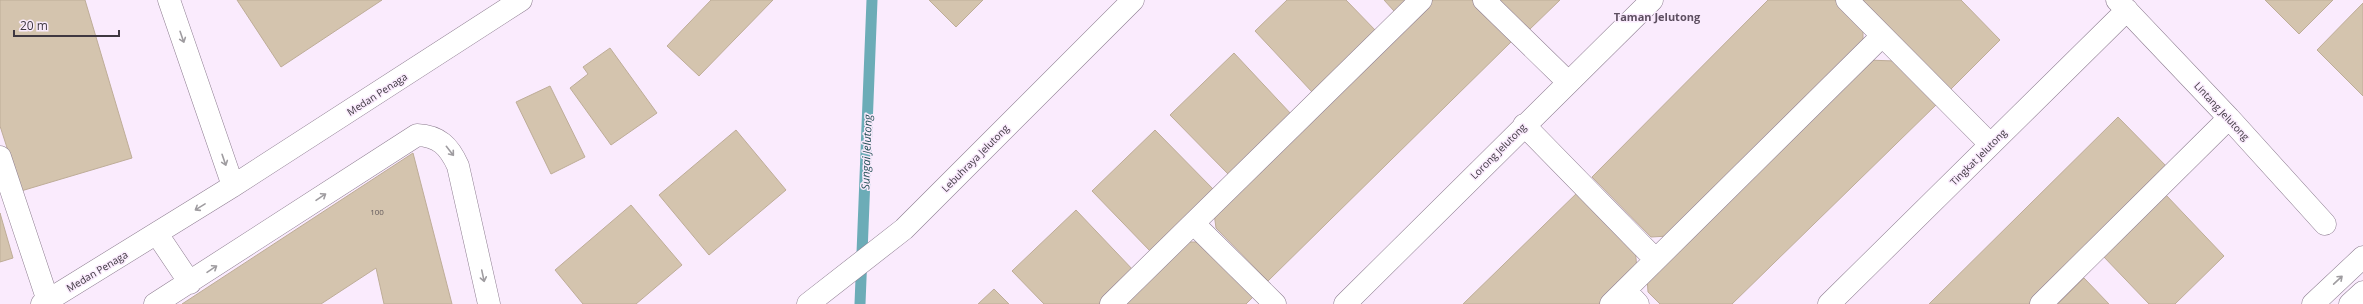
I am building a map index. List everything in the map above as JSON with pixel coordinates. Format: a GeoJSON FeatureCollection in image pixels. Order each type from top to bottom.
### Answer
{"type":"FeatureCollection","features":[{"type":"Feature","properties":{"kind":"street"},"geometry":{"type":"LineString","coordinates":[[169,0],[233,186]]}},
{"type":"Feature","properties":{"kind":"street","name":"Medan Penaga"},"geometry":{"type":"LineString","coordinates":[[45,302],[233,186],[521,0]]}},
{"type":"Feature","properties":{"kind":"street","name":"Lebuhraya Jelutong"},"geometry":{"type":"LineString","coordinates":[[808,304],[904,229],[1133,0]]}},
{"type":"Feature","properties":{"kind":"street"},"geometry":{"type":"LineString","coordinates":[[1111,304],[1421,0]]}},
{"type":"Feature","properties":{"kind":"street"},"geometry":{"type":"LineString","coordinates":[[1484,0],[1568,82]]}},
{"type":"Feature","properties":{"kind":"street","name":"Lorong Jelutong"},"geometry":{"type":"LineString","coordinates":[[1345,304],[1524,125],[1652,0]]}},
{"type":"Feature","properties":{"kind":"street"},"geometry":{"type":"LineString","coordinates":[[1847,0],[1990,144]]}},
{"type":"Feature","properties":{"kind":"street","name":"Lintang Jelutong"},"geometry":{"type":"LineString","coordinates":[[2122,5],[2229,118],[2325,224]]}},
{"type":"Feature","properties":{"kind":"street","name":"Tingkat Jelutong"},"geometry":{"type":"LineString","coordinates":[[1829,304],[1990,144],[2122,5]]}},
{"type":"Feature","properties":{"kind":"street"},"geometry":{"type":"LineString","coordinates":[[1625,300],[1655,259],[1882,36]]}},
{"type":"Feature","properties":{"kind":"street"},"geometry":{"type":"LineString","coordinates":[[2041,304],[2229,118]]}},
{"type":"Feature","properties":{"kind":"street"},"geometry":{"type":"LineString","coordinates":[[1524,125],[1655,259]]}},
{"type":"Feature","properties":{"kind":"street"},"geometry":{"type":"LineString","coordinates":[[155,304],[190,283],[416,135],[428,136],[451,150],[458,166],[489,304]]}},
{"type":"Feature","properties":{"kind":"street"},"geometry":{"type":"LineString","coordinates":[[0,157],[45,302]]}},
{"type":"Feature","properties":{"kind":"street"},"geometry":{"type":"LineString","coordinates":[[1194,224],[1275,304]]}},
{"type":"Feature","properties":{"kind":"street"},"geometry":{"type":"LineString","coordinates":[[157,234],[190,283]]}},
{"type":"Feature","properties":{"kind":"street"},"geometry":{"type":"LineString","coordinates":[[2313,304],[2363,257]]}},
{"type":"Feature","properties":{"kind":"street"},"geometry":{"type":"LineString","coordinates":[[2350,304],[2363,292]]}},
{"type":"Feature","properties":{"kind":"building"},"geometry":{"type":"Polygon","coordinates":[[[0,0],[85,0],[132,158],[21,191],[0,126],[0,0]]]}},
{"type":"Feature","properties":{"kind":"building"},"geometry":{"type":"Polygon","coordinates":[[[237,0],[382,0],[281,67],[237,0]]]}},
{"type":"Feature","properties":{"kind":"building"},"geometry":{"type":"Polygon","coordinates":[[[711,0],[773,0],[699,76],[667,46],[711,0]]]}},
{"type":"Feature","properties":{"kind":"building"},"geometry":{"type":"Polygon","coordinates":[[[929,0],[983,0],[956,27],[929,0]]]}},
{"type":"Feature","properties":{"kind":"building"},"geometry":{"type":"Polygon","coordinates":[[[1287,0],[1346,0],[1377,32],[1313,93],[1255,31],[1287,0]]]}},
{"type":"Feature","properties":{"kind":"building"},"geometry":{"type":"Polygon","coordinates":[[[1384,0],[1406,0],[1394,11],[1384,0]]]}},
{"type":"Feature","properties":{"kind":"building"},"geometry":{"type":"Polygon","coordinates":[[[1433,0],[1472,0],[1512,41],[1268,281],[1216,228],[1214,213],[1433,0]]]}},
{"type":"Feature","properties":{"kind":"building"},"geometry":{"type":"Polygon","coordinates":[[[1499,0],[1560,0],[1529,30],[1499,0]]]}},
{"type":"Feature","properties":{"kind":"building"},"geometry":{"type":"Polygon","coordinates":[[[1768,0],[1838,0],[1863,25],[1863,48],[1669,236],[1651,237],[1592,177],[1768,0]]]}},
{"type":"Feature","properties":{"kind":"building"},"geometry":{"type":"Polygon","coordinates":[[[1860,0],[1961,0],[2000,40],[1949,91],[1860,0]]]}},
{"type":"Feature","properties":{"kind":"building"},"geometry":{"type":"Polygon","coordinates":[[[2265,0],[2333,0],[2299,34],[2265,0]]]}},
{"type":"Feature","properties":{"kind":"building"},"geometry":{"type":"Polygon","coordinates":[[[2363,3],[2363,96],[2317,50],[2363,3]]]}},
{"type":"Feature","properties":{"kind":"building"},"geometry":{"type":"Polygon","coordinates":[[[610,48],[657,113],[611,145],[570,88],[588,74],[583,67],[610,48]]]}},
{"type":"Feature","properties":{"kind":"building"},"geometry":{"type":"Polygon","coordinates":[[[1234,53],[1292,115],[1230,176],[1170,115],[1234,53]]]}},
{"type":"Feature","properties":{"kind":"building"},"geometry":{"type":"Polygon","coordinates":[[[1867,60],[1895,61],[1937,104],[1732,304],[1660,304],[1648,292],[1647,277],[1867,60]]]}},
{"type":"Feature","properties":{"kind":"building"},"geometry":{"type":"Polygon","coordinates":[[[550,86],[585,157],[551,174],[516,102],[550,86]]]}},
{"type":"Feature","properties":{"kind":"building"},"geometry":{"type":"Polygon","coordinates":[[[2118,117],[2170,170],[2034,304],[1929,304],[2118,117]]]}},
{"type":"Feature","properties":{"kind":"building"},"geometry":{"type":"Polygon","coordinates":[[[736,130],[786,190],[709,255],[659,195],[736,130]]]}},
{"type":"Feature","properties":{"kind":"building"},"geometry":{"type":"Polygon","coordinates":[[[1155,130],[1214,190],[1151,252],[1092,191],[1155,130]]]}},
{"type":"Feature","properties":{"kind":"building"},"geometry":{"type":"Polygon","coordinates":[[[413,153],[452,304],[384,304],[376,268],[321,304],[182,304],[413,153]]]}},
{"type":"Feature","properties":{"kind":"building"},"geometry":{"type":"Polygon","coordinates":[[[1580,190],[1635,247],[1637,270],[1602,304],[1463,304],[1580,190]]]}},
{"type":"Feature","properties":{"kind":"building"},"geometry":{"type":"Polygon","coordinates":[[[2166,195],[2224,256],[2175,304],[2149,304],[2103,256],[2166,195]]]}},
{"type":"Feature","properties":{"kind":"building"},"geometry":{"type":"Polygon","coordinates":[[[631,205],[682,265],[636,304],[583,304],[555,270],[631,205]]]}},
{"type":"Feature","properties":{"kind":"building"},"geometry":{"type":"Polygon","coordinates":[[[1076,210],[1134,271],[1100,304],[1044,304],[1012,271],[1076,210]]]}},
{"type":"Feature","properties":{"kind":"building"},"geometry":{"type":"Polygon","coordinates":[[[0,213],[13,258],[0,262],[0,213]]]}},
{"type":"Feature","properties":{"kind":"building"},"geometry":{"type":"Polygon","coordinates":[[[1185,242],[1201,242],[1254,296],[1246,304],[1122,304],[1185,242]]]}},
{"type":"Feature","properties":{"kind":"building"},"geometry":{"type":"Polygon","coordinates":[[[2084,278],[2109,304],[2058,304],[2084,278]]]}},
{"type":"Feature","properties":{"kind":"building"},"geometry":{"type":"Polygon","coordinates":[[[994,289],[1009,304],[978,304],[994,289]]]}},
{"type":"Feature","properties":{"kind":"waterway","name":"Sungai Jelutong"},"geometry":{"type":"LineString","coordinates":[[860,304],[872,0]]}},
{"type":"Feature","properties":{"kind":"district","name":"Taman Jelutong"},"geometry":{"type":"Point","coordinates":[1657,16]}}]}
